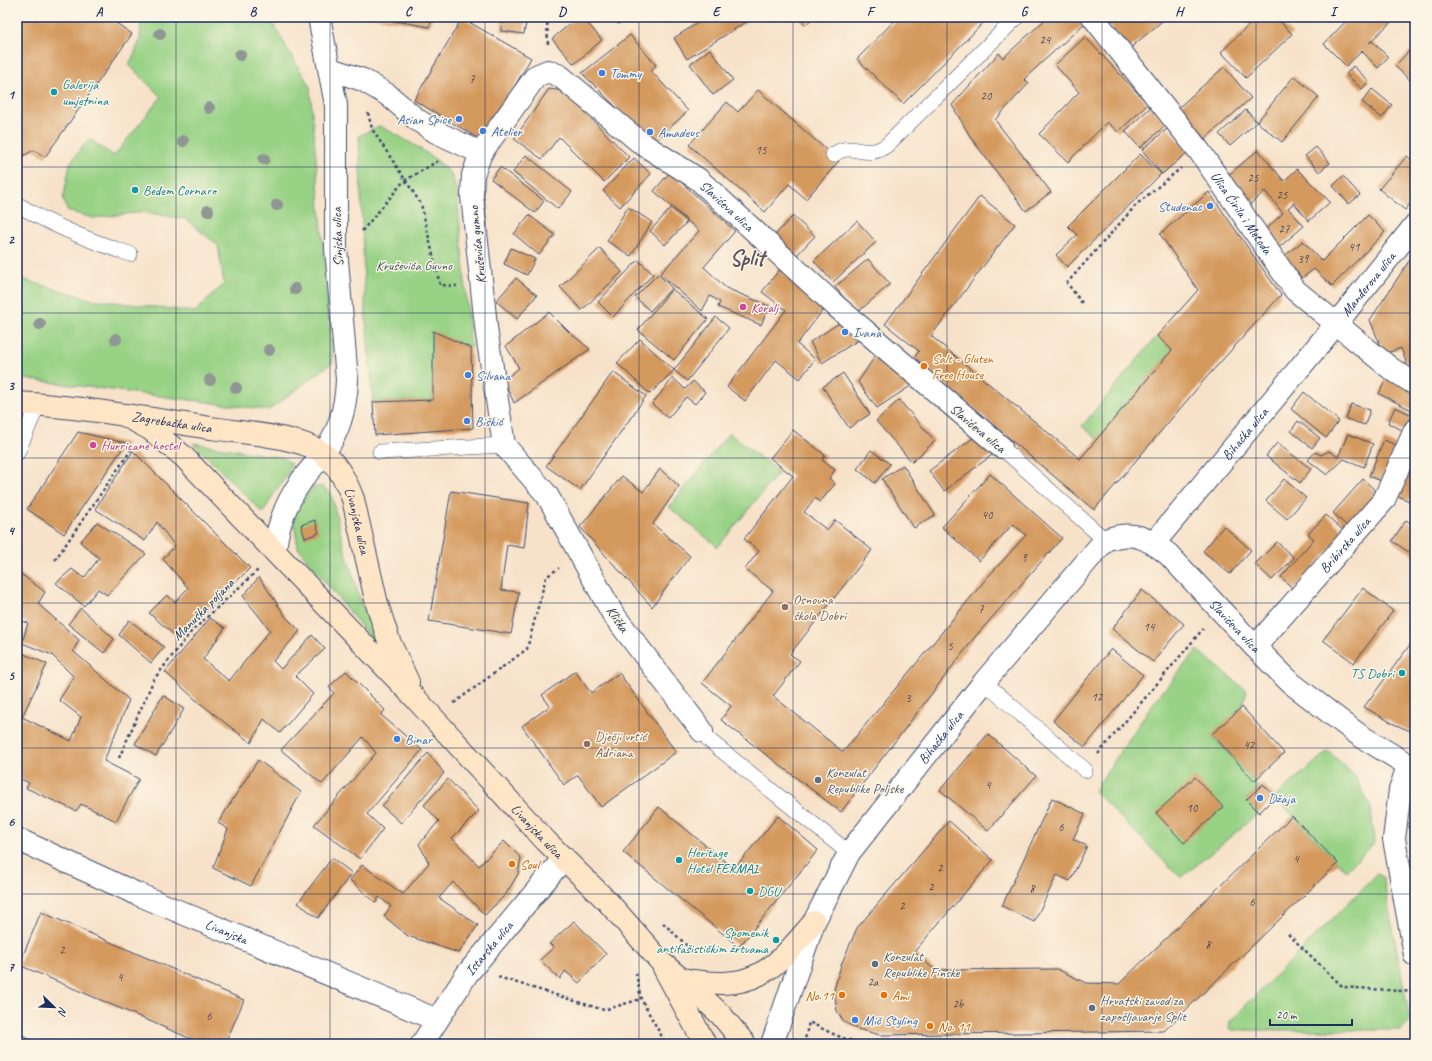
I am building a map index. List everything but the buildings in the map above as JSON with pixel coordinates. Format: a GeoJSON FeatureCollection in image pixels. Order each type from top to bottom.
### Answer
{"type":"FeatureCollection","features":[{"type":"Feature","properties":{"kind":"street","name":"Ulica Ćirila i Metoda"},"geometry":{"type":"LineString","coordinates":[[1093,17],[1200,152],[1295,290],[1390,368],[1415,384]]}},
{"type":"Feature","properties":{"kind":"street","name":"Sinjska ulica"},"geometry":{"type":"LineString","coordinates":[[316,18],[330,69],[336,105],[336,248],[347,380],[346,396],[342,415],[335,434],[324,454]]}},
{"type":"Feature","properties":{"kind":"street"},"geometry":{"type":"LineString","coordinates":[[330,69],[348,73],[363,80],[388,95],[416,119],[436,132],[481,153]]}},
{"type":"Feature","properties":{"kind":"street","name":"Kruševića gumno"},"geometry":{"type":"LineString","coordinates":[[504,445],[487,335],[472,196],[473,175],[481,153],[536,76],[548,71]]}},
{"type":"Feature","properties":{"kind":"street","name":"Slavićeva ulica"},"geometry":{"type":"LineString","coordinates":[[548,71],[560,76],[641,143],[698,179],[837,307],[1001,447]]}},
{"type":"Feature","properties":{"kind":"street","name":"Manđerova ulica"},"geometry":{"type":"LineString","coordinates":[[1336,324],[1415,225]]}},
{"type":"Feature","properties":{"kind":"street","name":"Bihaćka ulica"},"geometry":{"type":"LineString","coordinates":[[1154,543],[1336,324]]}},
{"type":"Feature","properties":{"kind":"street","name":"Zagrebačka ulica"},"geometry":{"type":"LineString","coordinates":[[28,404],[124,415],[292,441],[324,454]]}},
{"type":"Feature","properties":{"kind":"street","name":"Livanjska ulica"},"geometry":{"type":"LineString","coordinates":[[124,415],[150,429],[183,456],[416,699],[564,858],[608,902],[661,962],[721,1015],[745,1044]]}},
{"type":"Feature","properties":{"kind":"street","name":"Bribirska ulica"},"geometry":{"type":"LineString","coordinates":[[1255,647],[1384,500],[1415,431]]}},
{"type":"Feature","properties":{"kind":"street","name":"Kliška"},"geometry":{"type":"LineString","coordinates":[[504,445],[547,495],[613,614],[702,731]]}},
{"type":"Feature","properties":{"kind":"street"},"geometry":{"type":"LineString","coordinates":[[275,551],[276,535],[289,502],[302,480],[324,454]]}},
{"type":"Feature","properties":{"kind":"street","name":"Livanjska ulica"},"geometry":{"type":"LineString","coordinates":[[324,454],[348,484],[353,499],[377,604],[389,641],[416,699]]}},
{"type":"Feature","properties":{"kind":"street","name":"Slavićeva ulica"},"geometry":{"type":"LineString","coordinates":[[1106,540],[1119,535],[1136,535],[1154,543],[1168,554],[1255,647],[1291,683],[1323,709],[1359,735],[1412,768]]}},
{"type":"Feature","properties":{"kind":"street","name":"Bihaćka ulica"},"geometry":{"type":"LineString","coordinates":[[772,1044],[814,922],[849,854],[984,682],[1106,540]]}},
{"type":"Feature","properties":{"kind":"street"},"geometry":{"type":"LineString","coordinates":[[1412,768],[1400,790],[1394,839],[1415,955]]}},
{"type":"Feature","properties":{"kind":"street","name":"Livanjska"},"geometry":{"type":"LineString","coordinates":[[17,839],[135,893],[437,1020]]}},
{"type":"Feature","properties":{"kind":"street","name":"Istarska ulica"},"geometry":{"type":"LineString","coordinates":[[422,1044],[467,974],[564,858]]}},
{"type":"Feature","properties":{"kind":"street"},"geometry":{"type":"LineString","coordinates":[[682,979],[708,984],[753,978],[772,968],[786,955],[814,922]]}},
{"type":"Feature","properties":{"kind":"street","name":"Livanjska ulica"},"geometry":{"type":"LineString","coordinates":[[661,962],[705,1044]]}},
{"type":"Feature","properties":{"kind":"lane"},"geometry":{"type":"LineString","coordinates":[[833,156],[840,150],[853,149],[871,153],[880,150],[1017,17]]}},
{"type":"Feature","properties":{"kind":"lane"},"geometry":{"type":"LineString","coordinates":[[17,204],[33,214],[84,239],[130,254]]}},
{"type":"Feature","properties":{"kind":"lane"},"geometry":{"type":"LineString","coordinates":[[17,453],[28,404]]}},
{"type":"Feature","properties":{"kind":"lane"},"geometry":{"type":"LineString","coordinates":[[380,452],[504,445]]}},
{"type":"Feature","properties":{"kind":"lane","name":"Slavićeva ulica"},"geometry":{"type":"LineString","coordinates":[[1001,447],[1106,540]]}},
{"type":"Feature","properties":{"kind":"lane"},"geometry":{"type":"LineString","coordinates":[[984,682],[1085,770]]}},
{"type":"Feature","properties":{"kind":"lane","name":"Kliška"},"geometry":{"type":"LineString","coordinates":[[702,731],[716,746],[849,854]]}},
{"type":"Feature","properties":{"kind":"path"},"geometry":{"type":"LineString","coordinates":[[372,129],[404,181],[421,204],[440,286],[457,286]]}},
{"type":"Feature","properties":{"kind":"path"},"geometry":{"type":"LineString","coordinates":[[1082,303],[1066,284],[1137,204],[1200,152]]}},
{"type":"Feature","properties":{"kind":"path"},"geometry":{"type":"LineString","coordinates":[[361,232],[404,181],[438,160]]}},
{"type":"Feature","properties":{"kind":"path"},"geometry":{"type":"LineString","coordinates":[[55,560],[135,445]]}},
{"type":"Feature","properties":{"kind":"path"},"geometry":{"type":"LineString","coordinates":[[470,691],[527,649],[546,577],[581,554]]}},
{"type":"Feature","properties":{"kind":"path","name":"Manuška poljana"},"geometry":{"type":"LineString","coordinates":[[119,758],[154,678],[191,632],[259,570]]}},
{"type":"Feature","properties":{"kind":"path"},"geometry":{"type":"LineString","coordinates":[[1085,770],[1220,609]]}},
{"type":"Feature","properties":{"kind":"path"},"geometry":{"type":"LineString","coordinates":[[1288,934],[1343,987],[1415,992]]}},
{"type":"Feature","properties":{"kind":"path"},"geometry":{"type":"LineString","coordinates":[[495,976],[604,1010],[641,999],[666,1044]]}},
{"type":"Feature","properties":{"kind":"path"},"geometry":{"type":"LineString","coordinates":[[804,1044],[809,1022],[841,1039],[862,1044],[878,1044]]}},
{"type":"Feature","properties":{"kind":"green space"},"geometry":{"type":"Polygon","coordinates":[[[141,17],[265,17],[270,19],[310,87],[333,362],[269,410],[17,378],[17,272],[21,279],[90,299],[195,312],[224,284],[218,245],[185,219],[142,212],[93,218],[68,211],[63,200],[70,163],[89,139],[114,156],[161,97],[129,65],[140,41],[141,17]]]}},
{"type":"Feature","properties":{"kind":"green space","name":"Kruševića Guvno"},"geometry":{"type":"Polygon","coordinates":[[[379,126],[407,140],[439,162],[451,175],[457,193],[471,348],[433,332],[433,400],[373,402],[365,306],[359,136],[379,126]]]}},
{"type":"Feature","properties":{"kind":"green space"},"geometry":{"type":"Polygon","coordinates":[[[1157,336],[1172,350],[1097,439],[1082,426],[1157,336]]]}},
{"type":"Feature","properties":{"kind":"green space"},"geometry":{"type":"Polygon","coordinates":[[[729,433],[779,472],[718,547],[669,507],[729,433]]]}},
{"type":"Feature","properties":{"kind":"green space"},"geometry":{"type":"Polygon","coordinates":[[[193,443],[284,458],[291,464],[288,475],[276,490],[263,513],[193,443]]]}},
{"type":"Feature","properties":{"kind":"green space"},"geometry":{"type":"Polygon","coordinates":[[[322,486],[331,493],[342,540],[361,603],[379,643],[376,645],[298,548],[294,523],[298,506],[312,488],[322,486]]]}},
{"type":"Feature","properties":{"kind":"green space"},"geometry":{"type":"Polygon","coordinates":[[[1197,650],[1247,691],[1242,707],[1212,735],[1259,787],[1246,800],[1259,813],[1181,878],[1094,791],[1154,702],[1197,650]]]}},
{"type":"Feature","properties":{"kind":"green space"},"geometry":{"type":"Polygon","coordinates":[[[1328,751],[1355,776],[1371,807],[1374,843],[1346,871],[1275,797],[1328,751]]]}},
{"type":"Feature","properties":{"kind":"green space"},"geometry":{"type":"Polygon","coordinates":[[[1377,874],[1383,877],[1410,1020],[1400,1030],[1229,1030],[1230,1021],[1377,874]]]}},
{"type":"Feature","properties":{"kind":"place","name":"Tommy"},"geometry":{"type":"Point","coordinates":[602,73]}},
{"type":"Feature","properties":{"kind":"place","name":"Galerija umjetnina"},"geometry":{"type":"Point","coordinates":[54,92]}},
{"type":"Feature","properties":{"kind":"place","name":"Asian Spice"},"geometry":{"type":"Point","coordinates":[459,119]}},
{"type":"Feature","properties":{"kind":"place","name":"Atelier"},"geometry":{"type":"Point","coordinates":[483,131]}},
{"type":"Feature","properties":{"kind":"place","name":"Amadeus"},"geometry":{"type":"Point","coordinates":[650,132]}},
{"type":"Feature","properties":{"kind":"place","name":"Bedem Cornaro"},"geometry":{"type":"Point","coordinates":[135,190]}},
{"type":"Feature","properties":{"kind":"place","name":"Studenac"},"geometry":{"type":"Point","coordinates":[1210,206]}},
{"type":"Feature","properties":{"kind":"place","name":"Koralj"},"geometry":{"type":"Point","coordinates":[743,307]}},
{"type":"Feature","properties":{"kind":"place","name":"Ivana"},"geometry":{"type":"Point","coordinates":[845,332]}},
{"type":"Feature","properties":{"kind":"place","name":"Salt - Gluten Free House"},"geometry":{"type":"Point","coordinates":[924,366]}},
{"type":"Feature","properties":{"kind":"place","name":"Silvana"},"geometry":{"type":"Point","coordinates":[468,375]}},
{"type":"Feature","properties":{"kind":"place","name":"Biškić"},"geometry":{"type":"Point","coordinates":[467,421]}},
{"type":"Feature","properties":{"kind":"place","name":"Hurricane hostel"},"geometry":{"type":"Point","coordinates":[93,445]}},
{"type":"Feature","properties":{"kind":"place","name":"Osnovna škola Dobri"},"geometry":{"type":"Point","coordinates":[785,607]}},
{"type":"Feature","properties":{"kind":"place","name":"TS Dobri"},"geometry":{"type":"Point","coordinates":[1402,673]}},
{"type":"Feature","properties":{"kind":"place","name":"Binar"},"geometry":{"type":"Point","coordinates":[397,739]}},
{"type":"Feature","properties":{"kind":"place","name":"Dječji vrtić Adriana"},"geometry":{"type":"Point","coordinates":[587,744]}},
{"type":"Feature","properties":{"kind":"place","name":"Konzulat Republike Poljske"},"geometry":{"type":"Point","coordinates":[818,780]}},
{"type":"Feature","properties":{"kind":"place","name":"Džaja"},"geometry":{"type":"Point","coordinates":[1260,798]}},
{"type":"Feature","properties":{"kind":"place","name":"Heritage Hotel FERMAI"},"geometry":{"type":"Point","coordinates":[679,860]}},
{"type":"Feature","properties":{"kind":"place","name":"Soul"},"geometry":{"type":"Point","coordinates":[512,864]}},
{"type":"Feature","properties":{"kind":"place","name":"DGU"},"geometry":{"type":"Point","coordinates":[750,891]}},
{"type":"Feature","properties":{"kind":"place","name":"Spomenik antifašističkim žrtvama"},"geometry":{"type":"Point","coordinates":[776,940]}},
{"type":"Feature","properties":{"kind":"place","name":"Konzulat Republike Finske"},"geometry":{"type":"Point","coordinates":[875,964]}},
{"type":"Feature","properties":{"kind":"place","name":"No.11"},"geometry":{"type":"Point","coordinates":[842,995]}},
{"type":"Feature","properties":{"kind":"place","name":"Ami"},"geometry":{"type":"Point","coordinates":[884,995]}},
{"type":"Feature","properties":{"kind":"place","name":"Hrvatski zavod za zapošljavanje Split"},"geometry":{"type":"Point","coordinates":[1092,1008]}},
{"type":"Feature","properties":{"kind":"place","name":"Mič Styling"},"geometry":{"type":"Point","coordinates":[855,1020]}},
{"type":"Feature","properties":{"kind":"place","name":"No. 11"},"geometry":{"type":"Point","coordinates":[930,1026]}},
{"type":"Feature","properties":{"kind":"district","name":"Split"},"geometry":{"type":"Point","coordinates":[747,258]}}]}
